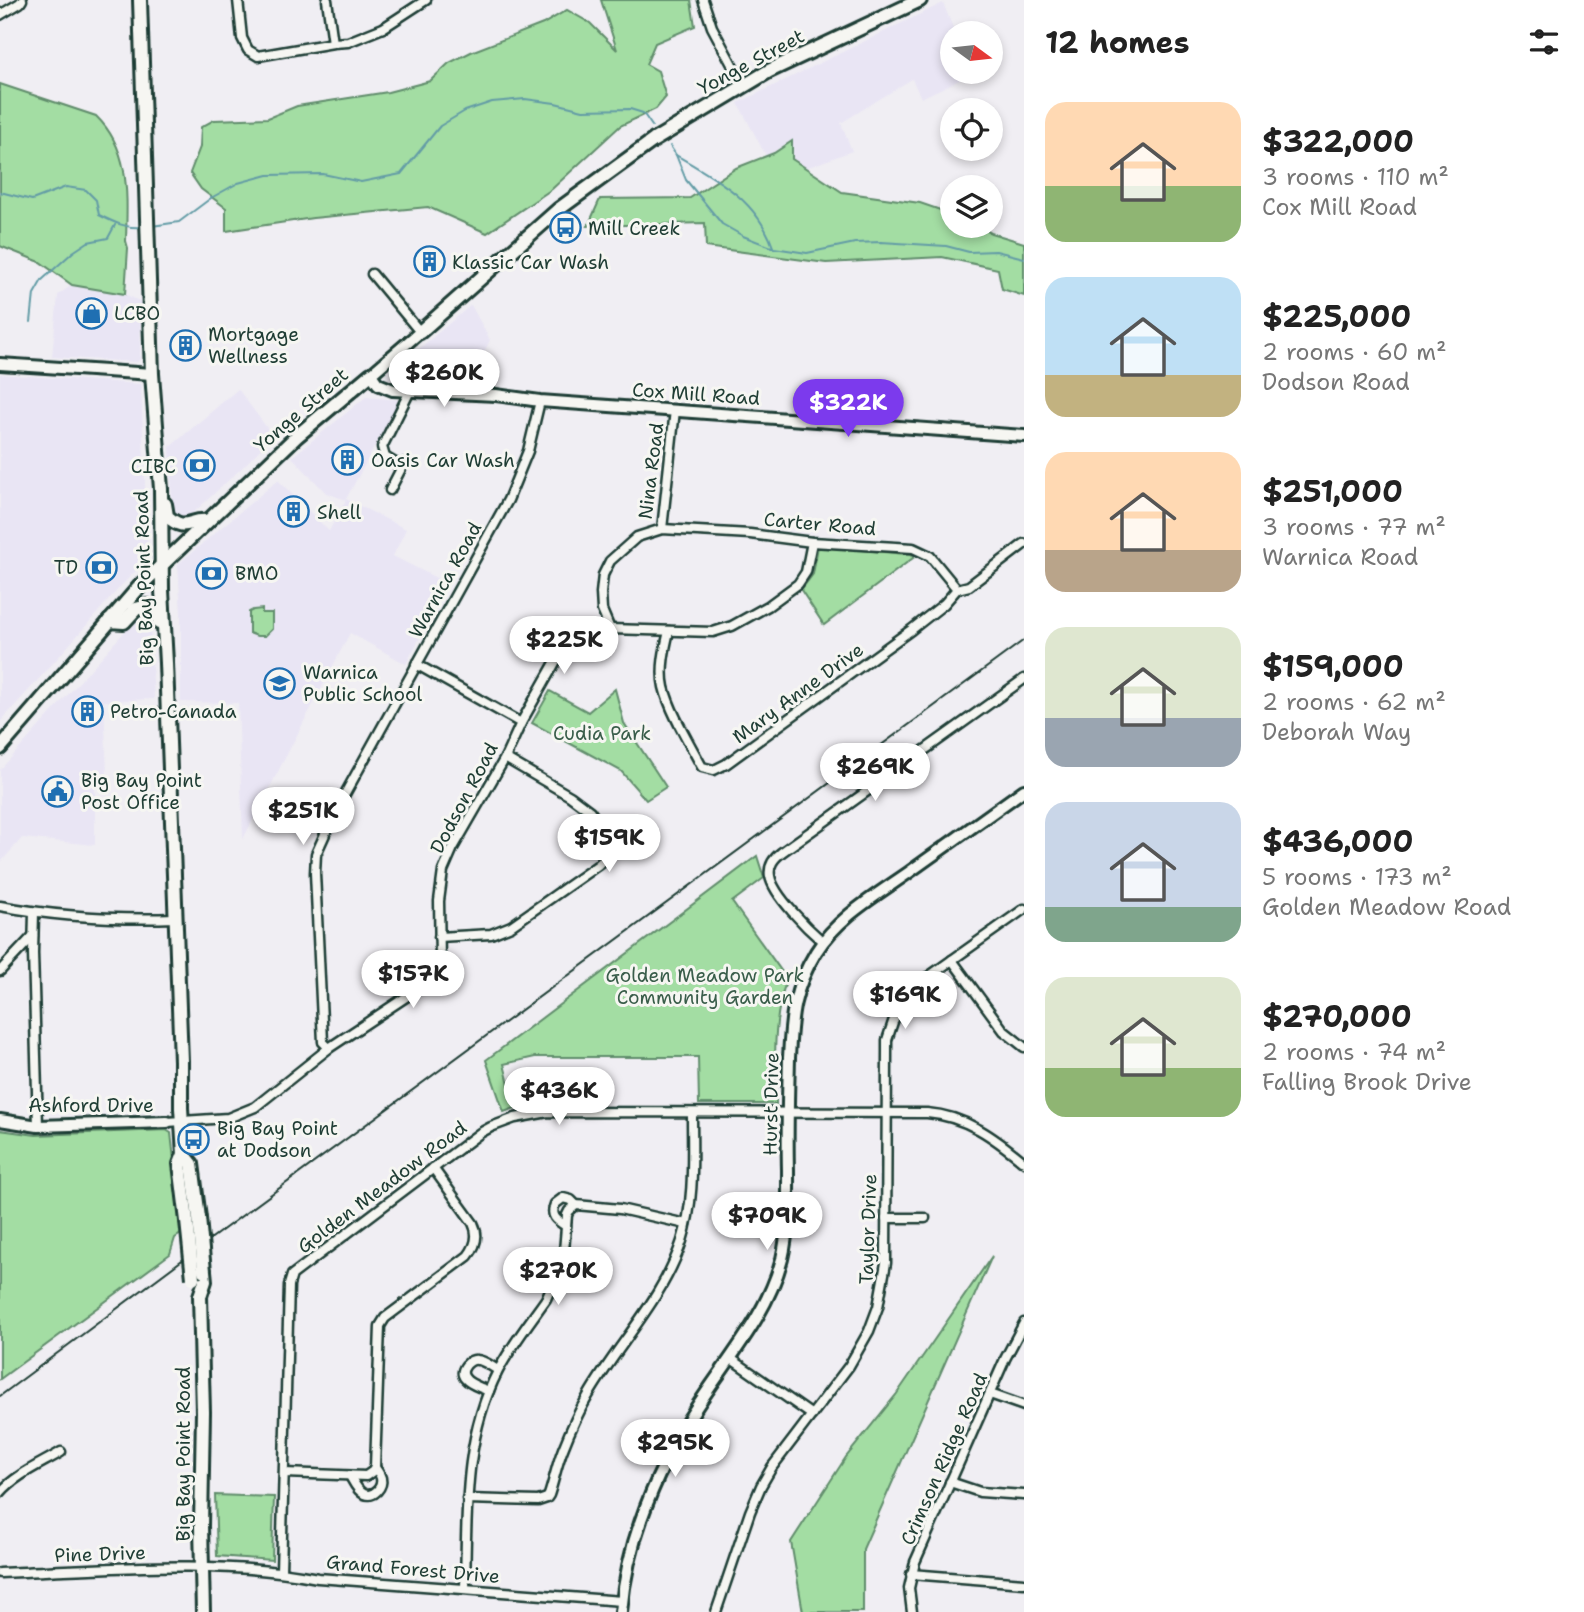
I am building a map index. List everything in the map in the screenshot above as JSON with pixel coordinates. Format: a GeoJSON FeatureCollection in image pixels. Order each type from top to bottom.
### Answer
{"type":"FeatureCollection","features":[{"type":"Feature","properties":{"kind":"main road","name":"Big Bay Point Road"},"geometry":{"type":"LineString","coordinates":[[140,0],[152,374],[161,489],[164,636],[176,919],[184,1154],[180,1164],[193,1220],[200,1296],[203,1612]]}},
{"type":"Feature","properties":{"kind":"main road","name":"Yonge Street"},"geometry":{"type":"LineString","coordinates":[[420,331],[559,209],[654,141],[769,71],[920,0]]}},
{"type":"Feature","properties":{"kind":"main road","name":"Yonge Street"},"geometry":{"type":"LineString","coordinates":[[0,748],[141,585],[297,436],[371,374]]}},
{"type":"Feature","properties":{"kind":"main road"},"geometry":{"type":"LineString","coordinates":[[161,489],[169,519],[188,525],[198,520],[207,522]]}},
{"type":"Feature","properties":{"kind":"main road"},"geometry":{"type":"LineString","coordinates":[[109,621],[124,622],[136,609],[148,607],[157,613],[159,627],[164,636]]}},
{"type":"Feature","properties":{"kind":"street"},"geometry":{"type":"LineString","coordinates":[[0,15],[22,0]]}},
{"type":"Feature","properties":{"kind":"street"},"geometry":{"type":"LineString","coordinates":[[238,0],[242,38],[248,50],[258,56],[348,42],[383,27],[426,0]]}},
{"type":"Feature","properties":{"kind":"street"},"geometry":{"type":"LineString","coordinates":[[327,0],[333,43]]}},
{"type":"Feature","properties":{"kind":"street"},"geometry":{"type":"LineString","coordinates":[[703,0],[712,26],[743,85]]}},
{"type":"Feature","properties":{"kind":"street"},"geometry":{"type":"LineString","coordinates":[[372,274],[420,331]]}},
{"type":"Feature","properties":{"kind":"street","name":"Yonge Street"},"geometry":{"type":"LineString","coordinates":[[371,374],[420,331]]}},
{"type":"Feature","properties":{"kind":"street"},"geometry":{"type":"LineString","coordinates":[[0,364],[152,374]]}},
{"type":"Feature","properties":{"kind":"street","name":"Cox Mill Road"},"geometry":{"type":"LineString","coordinates":[[371,374],[377,384],[393,390],[1024,436]]}},
{"type":"Feature","properties":{"kind":"street"},"geometry":{"type":"LineString","coordinates":[[390,490],[403,465],[385,457],[383,447],[410,391]]}},
{"type":"Feature","properties":{"kind":"street","name":"Warnica Road"},"geometry":{"type":"LineString","coordinates":[[329,1048],[323,1042],[316,854],[335,812],[508,500],[528,451],[540,401]]}},
{"type":"Feature","properties":{"kind":"street","name":"Nina Road"},"geometry":{"type":"LineString","coordinates":[[610,629],[602,610],[603,575],[610,561],[637,537],[662,529],[675,410]]}},
{"type":"Feature","properties":{"kind":"street","name":"Carter Road"},"geometry":{"type":"LineString","coordinates":[[662,529],[913,548],[930,556],[957,589]]}},
{"type":"Feature","properties":{"kind":"street","name":"Dodson Road"},"geometry":{"type":"LineString","coordinates":[[182,1121],[228,1118],[255,1107],[329,1048],[418,989],[432,976],[440,960],[439,901],[443,871],[453,848],[505,758],[521,723],[561,652],[576,639],[596,630],[713,632],[732,626],[768,606],[798,584],[806,572],[812,542]]}},
{"type":"Feature","properties":{"kind":"street","name":"Mary Anne Drive"},"geometry":{"type":"LineString","coordinates":[[669,631],[663,683],[668,702],[702,768],[714,770],[911,630],[944,604],[957,589],[969,586],[1024,544]]}},
{"type":"Feature","properties":{"kind":"street"},"geometry":{"type":"LineString","coordinates":[[416,664],[521,723]]}},
{"type":"Feature","properties":{"kind":"street"},"geometry":{"type":"LineString","coordinates":[[823,942],[798,920],[772,882],[769,871],[773,860],[1024,679]]}},
{"type":"Feature","properties":{"kind":"street"},"geometry":{"type":"LineString","coordinates":[[439,937],[491,934],[510,926],[609,854],[611,842],[590,811],[570,796],[505,758]]}},
{"type":"Feature","properties":{"kind":"street","name":"Hurst Drive"},"geometry":{"type":"LineString","coordinates":[[621,1607],[641,1522],[662,1468],[689,1419],[762,1308],[781,1261],[789,1212],[787,1113],[790,1027],[800,983],[823,942],[852,913],[1024,790]]}},
{"type":"Feature","properties":{"kind":"street"},"geometry":{"type":"LineString","coordinates":[[0,906],[101,919],[176,919]]}},
{"type":"Feature","properties":{"kind":"street","name":"Taylor Drive"},"geometry":{"type":"LineString","coordinates":[[716,1612],[761,1486],[772,1467],[856,1356],[874,1318],[885,1271],[887,1040],[894,1019],[913,990],[1024,909]]}},
{"type":"Feature","properties":{"kind":"street"},"geometry":{"type":"LineString","coordinates":[[34,912],[38,1126]]}},
{"type":"Feature","properties":{"kind":"street"},"geometry":{"type":"LineString","coordinates":[[0,971],[33,936]]}},
{"type":"Feature","properties":{"kind":"street"},"geometry":{"type":"LineString","coordinates":[[952,960],[1004,1031],[1024,1047]]}},
{"type":"Feature","properties":{"kind":"street","name":"Golden Meadow Road"},"geometry":{"type":"LineString","coordinates":[[281,1571],[289,1284],[292,1275],[491,1127],[526,1115],[548,1112],[933,1114],[965,1122],[999,1141],[1024,1162]]}},
{"type":"Feature","properties":{"kind":"street"},"geometry":{"type":"LineString","coordinates":[[467,1499],[538,1501],[549,1496],[562,1450],[578,1414],[665,1280],[680,1247],[692,1186],[692,1113]]}},
{"type":"Feature","properties":{"kind":"street","name":"Ashford Drive"},"geometry":{"type":"LineString","coordinates":[[0,1120],[38,1126],[182,1121]]}},
{"type":"Feature","properties":{"kind":"street"},"geometry":{"type":"LineString","coordinates":[[350,1476],[364,1494],[371,1495],[381,1485],[376,1467],[380,1326],[385,1318],[468,1256],[476,1241],[473,1223],[433,1168]]}},
{"type":"Feature","properties":{"kind":"street"},"geometry":{"type":"LineString","coordinates":[[566,1226],[553,1215],[555,1204],[563,1198],[576,1205]]}},
{"type":"Feature","properties":{"kind":"street"},"geometry":{"type":"LineString","coordinates":[[465,1588],[467,1499],[474,1438],[498,1370],[552,1287],[564,1251],[569,1210],[576,1205],[610,1207],[686,1224]]}},
{"type":"Feature","properties":{"kind":"street"},"geometry":{"type":"LineString","coordinates":[[886,1218],[925,1218]]}},
{"type":"Feature","properties":{"kind":"street","name":"Crimson Ridge Road"},"geometry":{"type":"LineString","coordinates":[[912,1612],[909,1598],[917,1558],[1011,1345],[1024,1323]]}},
{"type":"Feature","properties":{"kind":"street"},"geometry":{"type":"LineString","coordinates":[[730,1358],[812,1415]]}},
{"type":"Feature","properties":{"kind":"street"},"geometry":{"type":"LineString","coordinates":[[489,1391],[468,1382],[463,1371],[475,1359],[498,1370]]}},
{"type":"Feature","properties":{"kind":"street"},"geometry":{"type":"LineString","coordinates":[[990,1394],[1024,1406]]}},
{"type":"Feature","properties":{"kind":"street"},"geometry":{"type":"LineString","coordinates":[[0,1493],[21,1476],[61,1452]]}},
{"type":"Feature","properties":{"kind":"street"},"geometry":{"type":"LineString","coordinates":[[284,1473],[366,1476],[376,1467]]}},
{"type":"Feature","properties":{"kind":"street"},"geometry":{"type":"LineString","coordinates":[[950,1482],[980,1492],[1024,1494]]}},
{"type":"Feature","properties":{"kind":"street","name":"Grand Forest Drive"},"geometry":{"type":"LineString","coordinates":[[202,1566],[465,1588],[621,1607]]}},
{"type":"Feature","properties":{"kind":"street","name":"Pine Drive"},"geometry":{"type":"LineString","coordinates":[[0,1573],[202,1566]]}},
{"type":"Feature","properties":{"kind":"street"},"geometry":{"type":"LineString","coordinates":[[912,1574],[1024,1583]]}},
{"type":"Feature","properties":{"kind":"shaded area"},"geometry":{"type":"Polygon","coordinates":[[[943,3],[950,21],[940,21],[940,84],[951,84],[921,98],[912,79],[841,123],[852,151],[806,168],[791,159],[792,142],[766,156],[738,103],[943,3]]]}},
{"type":"Feature","properties":{"kind":"shaded area"},"geometry":{"type":"Polygon","coordinates":[[[72,285],[125,294],[141,302],[140,359],[137,362],[52,357],[58,295],[72,285]]]}},
{"type":"Feature","properties":{"kind":"shaded area"},"geometry":{"type":"Polygon","coordinates":[[[471,305],[490,340],[479,363],[452,370],[444,385],[402,380],[393,371],[471,305]]]}},
{"type":"Feature","properties":{"kind":"shaded area"},"geometry":{"type":"Polygon","coordinates":[[[0,374],[140,384],[148,558],[0,722],[0,374]]]}},
{"type":"Feature","properties":{"kind":"shaded area"},"geometry":{"type":"Polygon","coordinates":[[[238,389],[273,436],[190,516],[180,517],[172,506],[170,447],[238,389]]]}},
{"type":"Feature","properties":{"kind":"shaded area"},"geometry":{"type":"Polygon","coordinates":[[[366,397],[400,400],[346,499],[406,529],[393,556],[448,584],[406,664],[350,633],[243,839],[238,703],[181,702],[178,564],[278,480],[329,531],[346,500],[326,493],[292,457],[366,397]]]}},
{"type":"Feature","properties":{"kind":"shaded area"},"geometry":{"type":"Polygon","coordinates":[[[135,620],[147,620],[150,626],[154,699],[104,701],[107,775],[95,785],[95,845],[22,838],[0,863],[0,770],[135,620]]]}},
{"type":"Feature","properties":{"kind":"green space"},"geometry":{"type":"Polygon","coordinates":[[[601,0],[691,0],[695,26],[655,43],[646,64],[658,71],[666,97],[656,109],[620,126],[552,189],[487,233],[428,207],[313,218],[226,231],[226,208],[201,189],[190,173],[200,147],[201,127],[214,120],[268,118],[297,106],[388,92],[430,81],[449,63],[543,24],[567,10],[590,23],[617,50],[601,0]]]}},
{"type":"Feature","properties":{"kind":"green space"},"geometry":{"type":"Polygon","coordinates":[[[0,84],[96,116],[116,144],[124,174],[127,207],[125,294],[72,285],[40,262],[0,246],[0,84]]]}},
{"type":"Feature","properties":{"kind":"green space"},"geometry":{"type":"Polygon","coordinates":[[[792,141],[792,159],[842,192],[920,203],[940,210],[940,238],[1003,237],[1024,243],[1024,296],[1002,289],[998,269],[942,257],[826,263],[706,247],[705,223],[588,226],[600,199],[690,198],[736,168],[774,153],[792,141]]]}},
{"type":"Feature","properties":{"kind":"green space"},"geometry":{"type":"Polygon","coordinates":[[[818,546],[917,555],[824,625],[801,590],[813,574],[818,546]]]}},
{"type":"Feature","properties":{"kind":"green space"},"geometry":{"type":"Polygon","coordinates":[[[262,609],[262,613],[272,613],[272,629],[265,636],[257,636],[249,633],[249,612],[262,609]]]}},
{"type":"Feature","properties":{"kind":"green space","name":"Cudia Park"},"geometry":{"type":"Polygon","coordinates":[[[615,689],[624,723],[666,787],[646,800],[621,771],[532,723],[550,691],[588,712],[615,689]]]}},
{"type":"Feature","properties":{"kind":"green space","name":"Golden Meadow Park Community Garden"},"geometry":{"type":"Polygon","coordinates":[[[757,856],[764,878],[732,902],[787,979],[777,1025],[776,1104],[699,1104],[698,1057],[535,1057],[504,1064],[515,1108],[504,1112],[486,1060],[757,856]]]}},
{"type":"Feature","properties":{"kind":"green space"},"geometry":{"type":"Polygon","coordinates":[[[0,1130],[36,1135],[166,1130],[171,1133],[182,1233],[175,1238],[170,1254],[0,1379],[0,1130]]]}},
{"type":"Feature","properties":{"kind":"green space"},"geometry":{"type":"Polygon","coordinates":[[[992,1256],[863,1549],[863,1612],[803,1612],[791,1542],[846,1457],[896,1395],[992,1256]]]}},
{"type":"Feature","properties":{"kind":"green space"},"geometry":{"type":"Polygon","coordinates":[[[215,1495],[274,1497],[272,1560],[217,1556],[215,1495]]]}},
{"type":"Feature","properties":{"kind":"waterway"},"geometry":{"type":"LineString","coordinates":[[152,226],[179,222],[211,198],[238,183],[268,175],[323,174],[361,182],[401,174],[440,126],[465,111],[492,102],[525,99],[583,110],[630,109],[643,113],[652,126]]}},
{"type":"Feature","properties":{"kind":"waterway"},"geometry":{"type":"LineString","coordinates":[[670,146],[686,180],[722,224],[774,248],[807,253],[855,243],[881,242],[946,246],[969,252],[996,251],[1024,258]]}},
{"type":"Feature","properties":{"kind":"waterway"},"geometry":{"type":"LineString","coordinates":[[676,155],[734,192],[757,216],[773,247]]}},
{"type":"Feature","properties":{"kind":"waterway"},"geometry":{"type":"LineString","coordinates":[[0,192],[32,200],[66,187],[86,190],[96,200],[99,215],[126,226],[143,227]]}},
{"type":"Feature","properties":{"kind":"waterway"},"geometry":{"type":"LineString","coordinates":[[31,322],[34,294],[42,280],[88,242],[108,238],[115,225]]}},
{"type":"Feature","properties":{"kind":"railway"},"geometry":{"type":"LineString","coordinates":[[0,1396],[1024,640]]}},
{"type":"Feature","properties":{"kind":"place","name":"Mill Creek"},"geometry":{"type":"Point","coordinates":[565,228]}},
{"type":"Feature","properties":{"kind":"place","name":"Klassic Car Wash"},"geometry":{"type":"Point","coordinates":[429,262]}},
{"type":"Feature","properties":{"kind":"place","name":"LCBO"},"geometry":{"type":"Point","coordinates":[91,313]}},
{"type":"Feature","properties":{"kind":"place","name":"Mortgage Wellness"},"geometry":{"type":"Point","coordinates":[185,345]}},
{"type":"Feature","properties":{"kind":"place","name":"Oasis Car Wash"},"geometry":{"type":"Point","coordinates":[348,460]}},
{"type":"Feature","properties":{"kind":"place","name":"CIBC"},"geometry":{"type":"Point","coordinates":[199,466]}},
{"type":"Feature","properties":{"kind":"place","name":"Shell"},"geometry":{"type":"Point","coordinates":[294,512]}},
{"type":"Feature","properties":{"kind":"place","name":"TD"},"geometry":{"type":"Point","coordinates":[101,567]}},
{"type":"Feature","properties":{"kind":"place","name":"BMO"},"geometry":{"type":"Point","coordinates":[212,573]}},
{"type":"Feature","properties":{"kind":"place","name":"Warnica Public School"},"geometry":{"type":"Point","coordinates":[280,683]}},
{"type":"Feature","properties":{"kind":"place","name":"Petro-Canada"},"geometry":{"type":"Point","coordinates":[87,711]}},
{"type":"Feature","properties":{"kind":"place","name":"Big Bay Point Post Office"},"geometry":{"type":"Point","coordinates":[58,791]}},
{"type":"Feature","properties":{"kind":"place","name":"Big Bay Point at Dodson"},"geometry":{"type":"Point","coordinates":[194,1139]}}]}
